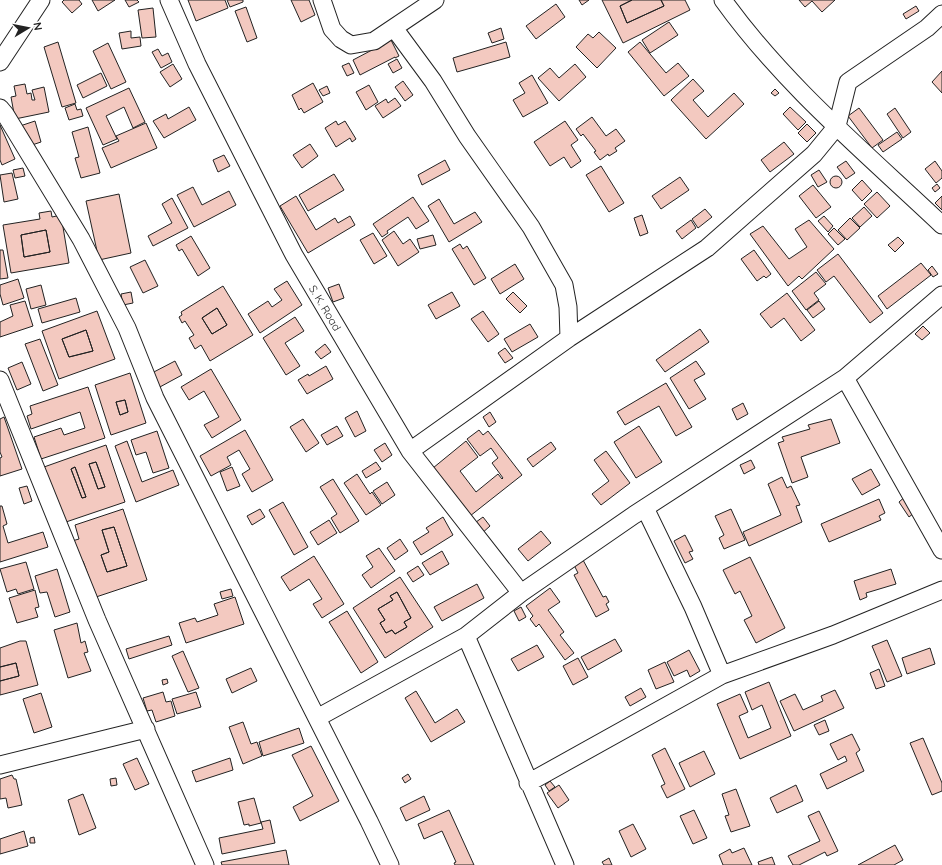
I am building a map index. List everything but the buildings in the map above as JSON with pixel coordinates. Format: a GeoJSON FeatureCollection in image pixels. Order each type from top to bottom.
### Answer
{"type":"FeatureCollection","features":[{"type":"Feature","properties":{"kind":"street"},"geometry":{"type":"LineString","coordinates":[[0,62],[41,0]]}},
{"type":"Feature","properties":{"kind":"street","name":"S. K. Road"},"geometry":{"type":"LineString","coordinates":[[169,0],[201,71],[294,255],[410,451],[521,593]]}},
{"type":"Feature","properties":{"kind":"street"},"geometry":{"type":"LineString","coordinates":[[322,0],[332,29],[341,39],[351,44],[374,41],[435,0]]}},
{"type":"Feature","properties":{"kind":"street"},"geometry":{"type":"LineString","coordinates":[[724,0],[742,26],[797,88],[942,225]]}},
{"type":"Feature","properties":{"kind":"street"},"geometry":{"type":"LineString","coordinates":[[410,451],[568,338],[707,248],[814,154],[837,126],[848,82],[927,28],[942,14]]}},
{"type":"Feature","properties":{"kind":"street"},"geometry":{"type":"LineString","coordinates":[[394,28],[433,81],[487,166],[531,227],[564,284],[568,307],[568,338]]}},
{"type":"Feature","properties":{"kind":"street"},"geometry":{"type":"LineString","coordinates":[[0,108],[81,239],[124,321],[155,398],[390,865]]}},
{"type":"Feature","properties":{"kind":"street"},"geometry":{"type":"LineString","coordinates":[[317,718],[466,636],[521,593],[645,508],[845,378],[942,295]]}},
{"type":"Feature","properties":{"kind":"street"},"geometry":{"type":"LineString","coordinates":[[845,378],[942,550]]}},
{"type":"Feature","properties":{"kind":"street"},"geometry":{"type":"LineString","coordinates":[[0,380],[5,403],[205,865]]}},
{"type":"Feature","properties":{"kind":"street"},"geometry":{"type":"LineString","coordinates":[[645,508],[693,607],[722,675]]}},
{"type":"Feature","properties":{"kind":"street"},"geometry":{"type":"LineString","coordinates":[[528,783],[722,675],[833,635],[942,590]]}},
{"type":"Feature","properties":{"kind":"street"},"geometry":{"type":"LineString","coordinates":[[466,636],[528,783],[566,865]]}},
{"type":"Feature","properties":{"kind":"street"},"geometry":{"type":"LineString","coordinates":[[0,764],[146,729]]}}]}
